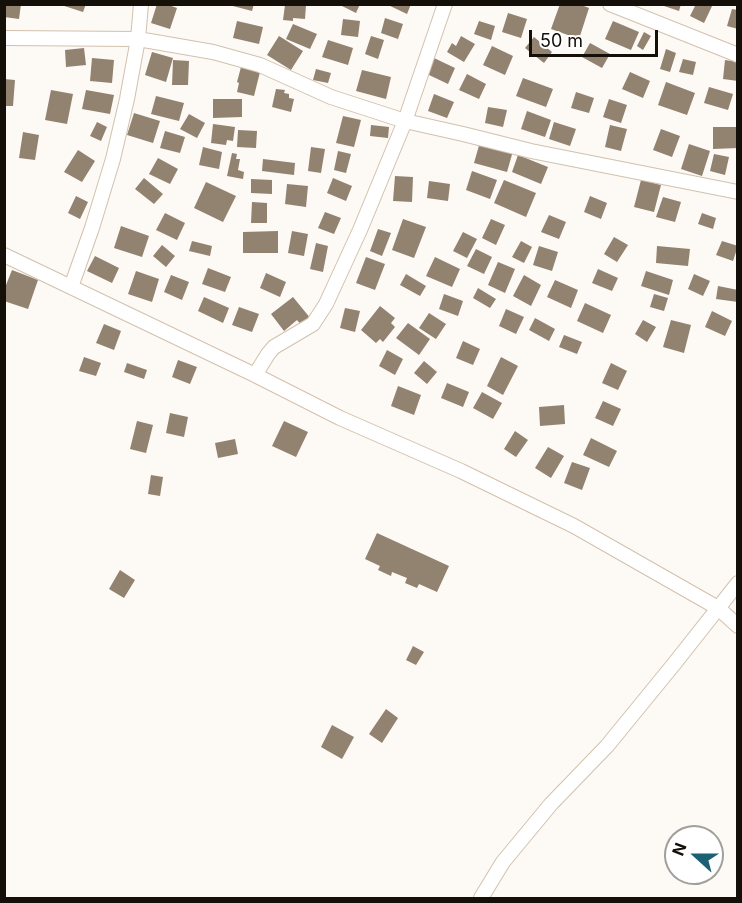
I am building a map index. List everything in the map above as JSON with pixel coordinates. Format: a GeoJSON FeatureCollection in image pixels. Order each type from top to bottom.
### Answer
{"type":"FeatureCollection","features":[{"type":"Feature","properties":{"kind":"street"},"geometry":{"type":"LineString","coordinates":[[71,287],[113,159],[138,39],[141,4]]}},
{"type":"Feature","properties":{"kind":"street"},"geometry":{"type":"LineString","coordinates":[[255,375],[274,347],[313,324],[326,304],[360,230],[405,121],[445,4]]}},
{"type":"Feature","properties":{"kind":"street"},"geometry":{"type":"LineString","coordinates":[[610,4],[738,55]]}},
{"type":"Feature","properties":{"kind":"street"},"geometry":{"type":"LineString","coordinates":[[4,38],[138,39],[213,52],[260,65],[331,97],[405,121],[531,151],[738,192]]}},
{"type":"Feature","properties":{"kind":"street"},"geometry":{"type":"LineString","coordinates":[[4,255],[340,418],[461,471],[574,526],[718,608],[738,626]]}},
{"type":"Feature","properties":{"kind":"street"},"geometry":{"type":"LineString","coordinates":[[481,898],[503,862],[551,804],[607,746],[738,583]]}},
{"type":"Feature","properties":{"kind":"building"},"geometry":{"type":"Polygon","coordinates":[[[4,4],[21,4],[19,19],[4,17],[4,4]]]}},
{"type":"Feature","properties":{"kind":"building"},"geometry":{"type":"Polygon","coordinates":[[[58,4],[86,4],[83,12],[58,4]]]}},
{"type":"Feature","properties":{"kind":"building"},"geometry":{"type":"Polygon","coordinates":[[[157,4],[177,8],[170,29],[151,23],[157,4]]]}},
{"type":"Feature","properties":{"kind":"building"},"geometry":{"type":"Polygon","coordinates":[[[225,4],[254,4],[252,11],[225,4]]]}},
{"type":"Feature","properties":{"kind":"building"},"geometry":{"type":"Polygon","coordinates":[[[343,4],[360,4],[356,13],[342,6],[343,4]]]}},
{"type":"Feature","properties":{"kind":"building"},"geometry":{"type":"Polygon","coordinates":[[[386,4],[411,4],[407,14],[386,4]]]}},
{"type":"Feature","properties":{"kind":"building"},"geometry":{"type":"Polygon","coordinates":[[[560,4],[579,4],[589,8],[579,39],[551,29],[560,4]]]}},
{"type":"Feature","properties":{"kind":"building"},"geometry":{"type":"Polygon","coordinates":[[[658,4],[681,4],[679,11],[658,4]]]}},
{"type":"Feature","properties":{"kind":"building"},"geometry":{"type":"Polygon","coordinates":[[[696,4],[713,4],[704,23],[690,16],[696,4]]]}},
{"type":"Feature","properties":{"kind":"building"},"geometry":{"type":"Polygon","coordinates":[[[285,5],[306,5],[305,19],[283,20],[285,5]]]}},
{"type":"Feature","properties":{"kind":"building"},"geometry":{"type":"Polygon","coordinates":[[[732,9],[738,10],[738,29],[727,26],[732,9]]]}},
{"type":"Feature","properties":{"kind":"building"},"geometry":{"type":"Polygon","coordinates":[[[508,13],[527,19],[521,38],[502,32],[508,13]]]}},
{"type":"Feature","properties":{"kind":"building"},"geometry":{"type":"Polygon","coordinates":[[[385,18],[403,24],[398,39],[381,33],[385,18]]]}},
{"type":"Feature","properties":{"kind":"building"},"geometry":{"type":"Polygon","coordinates":[[[343,19],[360,21],[358,37],[341,35],[343,19]]]}},
{"type":"Feature","properties":{"kind":"building"},"geometry":{"type":"Polygon","coordinates":[[[237,21],[263,27],[259,44],[233,38],[237,21]]]}},
{"type":"Feature","properties":{"kind":"building"},"geometry":{"type":"Polygon","coordinates":[[[479,21],[495,26],[491,40],[474,34],[479,21]]]}},
{"type":"Feature","properties":{"kind":"building"},"geometry":{"type":"Polygon","coordinates":[[[613,21],[639,32],[631,50],[605,39],[613,21]]]}},
{"type":"Feature","properties":{"kind":"building"},"geometry":{"type":"Polygon","coordinates":[[[293,24],[317,34],[310,49],[286,39],[293,24]]]}},
{"type":"Feature","properties":{"kind":"building"},"geometry":{"type":"Polygon","coordinates":[[[644,32],[651,36],[643,50],[637,46],[644,32]]]}},
{"type":"Feature","properties":{"kind":"building"},"geometry":{"type":"Polygon","coordinates":[[[279,36],[303,51],[291,70],[267,55],[279,36]]]}},
{"type":"Feature","properties":{"kind":"building"},"geometry":{"type":"Polygon","coordinates":[[[371,36],[384,40],[378,59],[365,54],[371,36]]]}},
{"type":"Feature","properties":{"kind":"building"},"geometry":{"type":"Polygon","coordinates":[[[461,36],[475,44],[464,62],[447,52],[452,43],[456,46],[461,36]]]}},
{"type":"Feature","properties":{"kind":"building"},"geometry":{"type":"Polygon","coordinates":[[[534,37],[552,52],[544,63],[525,48],[534,37]]]}},
{"type":"Feature","properties":{"kind":"building"},"geometry":{"type":"Polygon","coordinates":[[[328,40],[353,48],[348,65],[322,57],[328,40]]]}},
{"type":"Feature","properties":{"kind":"building"},"geometry":{"type":"Polygon","coordinates":[[[590,43],[610,54],[602,68],[582,57],[590,43]]]}},
{"type":"Feature","properties":{"kind":"building"},"geometry":{"type":"Polygon","coordinates":[[[492,46],[513,56],[505,75],[483,65],[492,46]]]}},
{"type":"Feature","properties":{"kind":"building"},"geometry":{"type":"Polygon","coordinates":[[[84,48],[86,65],[66,67],[65,50],[84,48]]]}},
{"type":"Feature","properties":{"kind":"building"},"geometry":{"type":"Polygon","coordinates":[[[666,49],[676,53],[670,72],[660,69],[666,49]]]}},
{"type":"Feature","properties":{"kind":"building"},"geometry":{"type":"Polygon","coordinates":[[[152,52],[173,58],[166,82],[145,75],[152,52]]]}},
{"type":"Feature","properties":{"kind":"building"},"geometry":{"type":"Polygon","coordinates":[[[92,58],[114,60],[112,83],[90,81],[92,58]]]}},
{"type":"Feature","properties":{"kind":"building"},"geometry":{"type":"Polygon","coordinates":[[[434,58],[455,68],[448,84],[427,74],[434,58]]]}},
{"type":"Feature","properties":{"kind":"building"},"geometry":{"type":"Polygon","coordinates":[[[683,59],[696,62],[693,75],[679,72],[683,59]]]}},
{"type":"Feature","properties":{"kind":"building"},"geometry":{"type":"Polygon","coordinates":[[[173,60],[189,61],[188,85],[172,85],[173,60]]]}},
{"type":"Feature","properties":{"kind":"building"},"geometry":{"type":"Polygon","coordinates":[[[725,60],[738,62],[738,81],[723,79],[725,60]]]}},
{"type":"Feature","properties":{"kind":"building"},"geometry":{"type":"Polygon","coordinates":[[[241,67],[260,72],[254,96],[237,92],[241,67]]]}},
{"type":"Feature","properties":{"kind":"building"},"geometry":{"type":"Polygon","coordinates":[[[316,69],[331,73],[328,83],[313,80],[316,69]]]}},
{"type":"Feature","properties":{"kind":"building"},"geometry":{"type":"Polygon","coordinates":[[[362,70],[391,77],[386,99],[356,91],[362,70]]]}},
{"type":"Feature","properties":{"kind":"building"},"geometry":{"type":"Polygon","coordinates":[[[630,72],[650,81],[643,98],[622,89],[630,72]]]}},
{"type":"Feature","properties":{"kind":"building"},"geometry":{"type":"Polygon","coordinates":[[[467,74],[486,84],[479,99],[459,90],[467,74]]]}},
{"type":"Feature","properties":{"kind":"building"},"geometry":{"type":"Polygon","coordinates":[[[523,78],[553,89],[546,107],[516,96],[523,78]]]}},
{"type":"Feature","properties":{"kind":"building"},"geometry":{"type":"Polygon","coordinates":[[[4,79],[15,80],[13,106],[4,106],[4,79]]]}},
{"type":"Feature","properties":{"kind":"building"},"geometry":{"type":"Polygon","coordinates":[[[666,82],[695,93],[687,115],[658,105],[666,82]]]}},
{"type":"Feature","properties":{"kind":"building"},"geometry":{"type":"Polygon","coordinates":[[[709,87],[733,94],[728,110],[704,103],[709,87]]]}},
{"type":"Feature","properties":{"kind":"building"},"geometry":{"type":"Polygon","coordinates":[[[276,89],[285,90],[284,93],[289,94],[289,98],[294,99],[291,112],[272,107],[276,89]]]}},
{"type":"Feature","properties":{"kind":"building"},"geometry":{"type":"Polygon","coordinates":[[[51,90],[73,94],[67,124],[45,120],[51,90]]]}},
{"type":"Feature","properties":{"kind":"building"},"geometry":{"type":"Polygon","coordinates":[[[86,90],[114,95],[110,114],[82,109],[86,90]]]}},
{"type":"Feature","properties":{"kind":"building"},"geometry":{"type":"Polygon","coordinates":[[[576,92],[594,98],[589,113],[571,108],[576,92]]]}},
{"type":"Feature","properties":{"kind":"building"},"geometry":{"type":"Polygon","coordinates":[[[434,94],[454,102],[447,118],[428,111],[434,94]]]}},
{"type":"Feature","properties":{"kind":"building"},"geometry":{"type":"Polygon","coordinates":[[[156,96],[184,103],[179,121],[151,114],[156,96]]]}},
{"type":"Feature","properties":{"kind":"building"},"geometry":{"type":"Polygon","coordinates":[[[213,99],[242,99],[242,117],[213,118],[213,99]]]}},
{"type":"Feature","properties":{"kind":"building"},"geometry":{"type":"Polygon","coordinates":[[[609,99],[627,105],[621,123],[603,117],[609,99]]]}},
{"type":"Feature","properties":{"kind":"building"},"geometry":{"type":"Polygon","coordinates":[[[488,107],[507,110],[503,127],[485,123],[488,107]]]}},
{"type":"Feature","properties":{"kind":"building"},"geometry":{"type":"Polygon","coordinates":[[[527,111],[551,120],[545,137],[521,129],[527,111]]]}},
{"type":"Feature","properties":{"kind":"building"},"geometry":{"type":"Polygon","coordinates":[[[134,113],[160,121],[153,143],[127,135],[134,113]]]}},
{"type":"Feature","properties":{"kind":"building"},"geometry":{"type":"Polygon","coordinates":[[[189,114],[205,123],[197,138],[180,129],[189,114]]]}},
{"type":"Feature","properties":{"kind":"building"},"geometry":{"type":"Polygon","coordinates":[[[343,116],[361,120],[354,147],[336,143],[343,116]]]}},
{"type":"Feature","properties":{"kind":"building"},"geometry":{"type":"Polygon","coordinates":[[[97,122],[107,127],[101,141],[90,136],[97,122]]]}},
{"type":"Feature","properties":{"kind":"building"},"geometry":{"type":"Polygon","coordinates":[[[554,122],[576,129],[570,146],[549,139],[554,122]]]}},
{"type":"Feature","properties":{"kind":"building"},"geometry":{"type":"Polygon","coordinates":[[[213,124],[235,127],[233,141],[227,140],[226,145],[211,143],[213,124]]]}},
{"type":"Feature","properties":{"kind":"building"},"geometry":{"type":"Polygon","coordinates":[[[371,125],[389,127],[388,138],[370,136],[371,125]]]}},
{"type":"Feature","properties":{"kind":"building"},"geometry":{"type":"Polygon","coordinates":[[[610,125],[627,129],[621,151],[605,147],[610,125]]]}},
{"type":"Feature","properties":{"kind":"building"},"geometry":{"type":"Polygon","coordinates":[[[713,127],[738,127],[738,148],[713,149],[713,127]]]}},
{"type":"Feature","properties":{"kind":"building"},"geometry":{"type":"Polygon","coordinates":[[[661,129],[680,136],[672,157],[653,150],[661,129]]]}},
{"type":"Feature","properties":{"kind":"building"},"geometry":{"type":"Polygon","coordinates":[[[238,130],[257,131],[256,148],[237,147],[238,130]]]}},
{"type":"Feature","properties":{"kind":"building"},"geometry":{"type":"Polygon","coordinates":[[[165,131],[185,137],[180,153],[160,148],[165,131]]]}},
{"type":"Feature","properties":{"kind":"building"},"geometry":{"type":"Polygon","coordinates":[[[23,132],[39,135],[35,160],[19,158],[23,132]]]}},
{"type":"Feature","properties":{"kind":"building"},"geometry":{"type":"Polygon","coordinates":[[[480,142],[513,151],[507,172],[474,163],[480,142]]]}},
{"type":"Feature","properties":{"kind":"building"},"geometry":{"type":"Polygon","coordinates":[[[689,144],[710,151],[702,176],[681,169],[689,144]]]}},
{"type":"Feature","properties":{"kind":"building"},"geometry":{"type":"Polygon","coordinates":[[[203,147],[222,152],[219,169],[199,165],[203,147]]]}},
{"type":"Feature","properties":{"kind":"building"},"geometry":{"type":"Polygon","coordinates":[[[311,147],[325,149],[321,173],[308,171],[311,147]]]}},
{"type":"Feature","properties":{"kind":"building"},"geometry":{"type":"Polygon","coordinates":[[[78,150],[95,161],[82,182],[64,172],[78,150]]]}},
{"type":"Feature","properties":{"kind":"building"},"geometry":{"type":"Polygon","coordinates":[[[338,151],[351,154],[346,173],[334,170],[338,151]]]}},
{"type":"Feature","properties":{"kind":"building"},"geometry":{"type":"Polygon","coordinates":[[[232,153],[237,154],[236,159],[240,159],[238,170],[244,172],[243,179],[227,176],[232,153]]]}},
{"type":"Feature","properties":{"kind":"building"},"geometry":{"type":"Polygon","coordinates":[[[714,154],[729,157],[725,175],[710,171],[714,154]]]}},
{"type":"Feature","properties":{"kind":"building"},"geometry":{"type":"Polygon","coordinates":[[[518,155],[548,167],[541,184],[512,172],[518,155]]]}},
{"type":"Feature","properties":{"kind":"building"},"geometry":{"type":"Polygon","coordinates":[[[158,158],[178,169],[170,184],[149,174],[158,158]]]}},
{"type":"Feature","properties":{"kind":"building"},"geometry":{"type":"Polygon","coordinates":[[[263,159],[295,163],[294,175],[262,171],[263,159]]]}},
{"type":"Feature","properties":{"kind":"building"},"geometry":{"type":"Polygon","coordinates":[[[472,171],[497,180],[490,199],[466,190],[472,171]]]}},
{"type":"Feature","properties":{"kind":"building"},"geometry":{"type":"Polygon","coordinates":[[[395,176],[413,177],[412,202],[393,201],[395,176]]]}},
{"type":"Feature","properties":{"kind":"building"},"geometry":{"type":"Polygon","coordinates":[[[144,178],[163,194],[154,204],[135,189],[144,178]]]}},
{"type":"Feature","properties":{"kind":"building"},"geometry":{"type":"Polygon","coordinates":[[[333,178],[352,186],[346,201],[327,193],[333,178]]]}},
{"type":"Feature","properties":{"kind":"building"},"geometry":{"type":"Polygon","coordinates":[[[251,179],[272,180],[272,194],[251,193],[251,179]]]}},
{"type":"Feature","properties":{"kind":"building"},"geometry":{"type":"Polygon","coordinates":[[[504,180],[536,193],[526,217],[494,203],[504,180]]]}},
{"type":"Feature","properties":{"kind":"building"},"geometry":{"type":"Polygon","coordinates":[[[641,180],[661,185],[654,212],[634,207],[641,180]]]}},
{"type":"Feature","properties":{"kind":"building"},"geometry":{"type":"Polygon","coordinates":[[[429,181],[450,184],[448,201],[427,198],[429,181]]]}},
{"type":"Feature","properties":{"kind":"building"},"geometry":{"type":"Polygon","coordinates":[[[206,182],[236,196],[223,222],[194,208],[206,182]]]}},
{"type":"Feature","properties":{"kind":"building"},"geometry":{"type":"Polygon","coordinates":[[[287,184],[308,186],[306,207],[285,204],[287,184]]]}},
{"type":"Feature","properties":{"kind":"building"},"geometry":{"type":"Polygon","coordinates":[[[76,196],[88,202],[80,219],[68,213],[76,196]]]}},
{"type":"Feature","properties":{"kind":"building"},"geometry":{"type":"Polygon","coordinates":[[[590,196],[607,203],[601,219],[584,212],[590,196]]]}},
{"type":"Feature","properties":{"kind":"building"},"geometry":{"type":"Polygon","coordinates":[[[663,197],[681,202],[675,222],[656,217],[663,197]]]}},
{"type":"Feature","properties":{"kind":"building"},"geometry":{"type":"Polygon","coordinates":[[[252,202],[267,203],[267,223],[251,223],[252,202]]]}},
{"type":"Feature","properties":{"kind":"building"},"geometry":{"type":"Polygon","coordinates":[[[325,212],[341,218],[334,234],[318,228],[325,212]]]}},
{"type":"Feature","properties":{"kind":"building"},"geometry":{"type":"Polygon","coordinates":[[[165,213],[185,223],[177,240],[156,230],[165,213]]]}},
{"type":"Feature","properties":{"kind":"building"},"geometry":{"type":"Polygon","coordinates":[[[702,213],[716,218],[713,229],[698,224],[702,213]]]}},
{"type":"Feature","properties":{"kind":"building"},"geometry":{"type":"Polygon","coordinates":[[[549,215],[566,222],[559,239],[541,232],[549,215]]]}},
{"type":"Feature","properties":{"kind":"building"},"geometry":{"type":"Polygon","coordinates":[[[403,219],[426,227],[414,258],[392,250],[403,219]]]}},
{"type":"Feature","properties":{"kind":"building"},"geometry":{"type":"Polygon","coordinates":[[[491,219],[505,225],[496,245],[482,238],[491,219]]]}},
{"type":"Feature","properties":{"kind":"building"},"geometry":{"type":"Polygon","coordinates":[[[121,226],[149,236],[142,257],[114,248],[121,226]]]}},
{"type":"Feature","properties":{"kind":"building"},"geometry":{"type":"Polygon","coordinates":[[[378,229],[391,233],[382,256],[370,251],[378,229]]]}},
{"type":"Feature","properties":{"kind":"building"},"geometry":{"type":"Polygon","coordinates":[[[278,231],[278,253],[243,253],[243,232],[278,231]]]}},
{"type":"Feature","properties":{"kind":"building"},"geometry":{"type":"Polygon","coordinates":[[[292,231],[308,234],[304,256],[288,253],[292,231]]]}},
{"type":"Feature","properties":{"kind":"building"},"geometry":{"type":"Polygon","coordinates":[[[463,232],[477,239],[467,258],[453,251],[463,232]]]}},
{"type":"Feature","properties":{"kind":"building"},"geometry":{"type":"Polygon","coordinates":[[[614,237],[628,245],[617,262],[604,254],[614,237]]]}},
{"type":"Feature","properties":{"kind":"building"},"geometry":{"type":"Polygon","coordinates":[[[192,241],[212,246],[210,256],[189,251],[192,241]]]}},
{"type":"Feature","properties":{"kind":"building"},"geometry":{"type":"Polygon","coordinates":[[[521,241],[532,247],[524,263],[512,257],[521,241]]]}},
{"type":"Feature","properties":{"kind":"building"},"geometry":{"type":"Polygon","coordinates":[[[722,241],[738,246],[733,261],[716,255],[722,241]]]}},
{"type":"Feature","properties":{"kind":"building"},"geometry":{"type":"Polygon","coordinates":[[[316,243],[328,246],[323,272],[310,269],[316,243]]]}},
{"type":"Feature","properties":{"kind":"building"},"geometry":{"type":"Polygon","coordinates":[[[162,245],[175,256],[166,267],[153,256],[162,245]]]}},
{"type":"Feature","properties":{"kind":"building"},"geometry":{"type":"Polygon","coordinates":[[[539,246],[558,252],[552,271],[533,265],[539,246]]]}},
{"type":"Feature","properties":{"kind":"building"},"geometry":{"type":"Polygon","coordinates":[[[657,246],[690,249],[688,266],[656,263],[657,246]]]}},
{"type":"Feature","properties":{"kind":"building"},"geometry":{"type":"Polygon","coordinates":[[[476,249],[492,257],[484,274],[467,266],[476,249]]]}},
{"type":"Feature","properties":{"kind":"building"},"geometry":{"type":"Polygon","coordinates":[[[95,256],[119,268],[112,283],[87,271],[95,256]]]}},
{"type":"Feature","properties":{"kind":"building"},"geometry":{"type":"Polygon","coordinates":[[[366,257],[385,264],[375,290],[356,283],[366,257]]]}},
{"type":"Feature","properties":{"kind":"building"},"geometry":{"type":"Polygon","coordinates":[[[435,257],[460,269],[452,287],[426,276],[435,257]]]}},
{"type":"Feature","properties":{"kind":"building"},"geometry":{"type":"Polygon","coordinates":[[[498,262],[515,269],[505,293],[488,285],[498,262]]]}},
{"type":"Feature","properties":{"kind":"building"},"geometry":{"type":"Polygon","coordinates":[[[208,268],[231,277],[225,292],[202,284],[208,268]]]}},
{"type":"Feature","properties":{"kind":"building"},"geometry":{"type":"Polygon","coordinates":[[[598,269],[618,278],[612,291],[592,283],[598,269]]]}},
{"type":"Feature","properties":{"kind":"building"},"geometry":{"type":"Polygon","coordinates":[[[12,270],[38,280],[28,309],[4,301],[4,290],[12,270]]]}},
{"type":"Feature","properties":{"kind":"building"},"geometry":{"type":"Polygon","coordinates":[[[136,271],[159,279],[152,302],[128,294],[136,271]]]}},
{"type":"Feature","properties":{"kind":"building"},"geometry":{"type":"Polygon","coordinates":[[[646,271],[673,280],[669,295],[641,286],[646,271]]]}},
{"type":"Feature","properties":{"kind":"building"},"geometry":{"type":"Polygon","coordinates":[[[266,273],[286,282],[280,297],[260,288],[266,273]]]}},
{"type":"Feature","properties":{"kind":"building"},"geometry":{"type":"Polygon","coordinates":[[[406,274],[426,286],[420,296],[400,285],[406,274]]]}},
{"type":"Feature","properties":{"kind":"building"},"geometry":{"type":"Polygon","coordinates":[[[694,274],[710,281],[703,296],[688,289],[694,274]]]}},
{"type":"Feature","properties":{"kind":"building"},"geometry":{"type":"Polygon","coordinates":[[[171,275],[189,282],[182,300],[164,292],[171,275]]]}},
{"type":"Feature","properties":{"kind":"building"},"geometry":{"type":"Polygon","coordinates":[[[524,275],[541,285],[531,306],[513,296],[524,275]]]}},
{"type":"Feature","properties":{"kind":"building"},"geometry":{"type":"Polygon","coordinates":[[[555,280],[578,290],[571,308],[547,297],[555,280]]]}},
{"type":"Feature","properties":{"kind":"building"},"geometry":{"type":"Polygon","coordinates":[[[718,286],[738,290],[738,302],[716,299],[718,286]]]}},
{"type":"Feature","properties":{"kind":"building"},"geometry":{"type":"Polygon","coordinates":[[[478,288],[496,299],[490,308],[473,298],[478,288]]]}},
{"type":"Feature","properties":{"kind":"building"},"geometry":{"type":"Polygon","coordinates":[[[444,294],[463,301],[458,316],[439,309],[444,294]]]}},
{"type":"Feature","properties":{"kind":"building"},"geometry":{"type":"Polygon","coordinates":[[[654,294],[668,298],[664,311],[650,307],[654,294]]]}},
{"type":"Feature","properties":{"kind":"building"},"geometry":{"type":"Polygon","coordinates":[[[204,297],[229,308],[223,323],[198,311],[204,297]]]}},
{"type":"Feature","properties":{"kind":"building"},"geometry":{"type":"Polygon","coordinates":[[[293,297],[311,319],[302,326],[297,320],[284,331],[271,314],[293,297]]]}},
{"type":"Feature","properties":{"kind":"building"},"geometry":{"type":"Polygon","coordinates":[[[585,303],[611,315],[603,333],[577,321],[585,303]]]}},
{"type":"Feature","properties":{"kind":"building"},"geometry":{"type":"Polygon","coordinates":[[[380,306],[395,318],[391,323],[395,327],[383,342],[380,339],[376,343],[361,330],[380,306]]]}},
{"type":"Feature","properties":{"kind":"building"},"geometry":{"type":"Polygon","coordinates":[[[239,307],[259,314],[252,332],[232,325],[239,307]]]}},
{"type":"Feature","properties":{"kind":"building"},"geometry":{"type":"Polygon","coordinates":[[[345,308],[360,311],[355,332],[340,328],[345,308]]]}},
{"type":"Feature","properties":{"kind":"building"},"geometry":{"type":"Polygon","coordinates":[[[506,309],[524,317],[516,334],[499,326],[506,309]]]}},
{"type":"Feature","properties":{"kind":"building"},"geometry":{"type":"Polygon","coordinates":[[[712,311],[732,321],[725,336],[705,327],[712,311]]]}},
{"type":"Feature","properties":{"kind":"building"},"geometry":{"type":"Polygon","coordinates":[[[429,313],[446,324],[436,339],[419,328],[429,313]]]}},
{"type":"Feature","properties":{"kind":"building"},"geometry":{"type":"Polygon","coordinates":[[[535,318],[555,329],[549,341],[529,330],[535,318]]]}},
{"type":"Feature","properties":{"kind":"building"},"geometry":{"type":"Polygon","coordinates":[[[643,320],[656,327],[647,342],[635,334],[643,320]]]}},
{"type":"Feature","properties":{"kind":"building"},"geometry":{"type":"Polygon","coordinates":[[[671,320],[691,325],[684,353],[663,347],[671,320]]]}},
{"type":"Feature","properties":{"kind":"building"},"geometry":{"type":"Polygon","coordinates":[[[408,323],[430,339],[419,355],[396,338],[408,323]]]}},
{"type":"Feature","properties":{"kind":"building"},"geometry":{"type":"Polygon","coordinates":[[[104,324],[121,331],[114,350],[96,343],[104,324]]]}},
{"type":"Feature","properties":{"kind":"building"},"geometry":{"type":"Polygon","coordinates":[[[564,335],[582,342],[577,354],[559,347],[564,335]]]}},
{"type":"Feature","properties":{"kind":"building"},"geometry":{"type":"Polygon","coordinates":[[[463,341],[480,349],[473,365],[456,358],[463,341]]]}},
{"type":"Feature","properties":{"kind":"building"},"geometry":{"type":"Polygon","coordinates":[[[387,350],[403,359],[395,375],[379,366],[387,350]]]}},
{"type":"Feature","properties":{"kind":"building"},"geometry":{"type":"Polygon","coordinates":[[[84,357],[101,363],[96,376],[79,371],[84,357]]]}},
{"type":"Feature","properties":{"kind":"building"},"geometry":{"type":"Polygon","coordinates":[[[501,357],[518,366],[503,395],[487,386],[501,357]]]}},
{"type":"Feature","properties":{"kind":"building"},"geometry":{"type":"Polygon","coordinates":[[[178,360],[197,367],[190,384],[172,377],[178,360]]]}},
{"type":"Feature","properties":{"kind":"building"},"geometry":{"type":"Polygon","coordinates":[[[424,361],[437,372],[427,384],[414,373],[424,361]]]}},
{"type":"Feature","properties":{"kind":"building"},"geometry":{"type":"Polygon","coordinates":[[[127,363],[147,370],[144,379],[124,372],[127,363]]]}},
{"type":"Feature","properties":{"kind":"building"},"geometry":{"type":"Polygon","coordinates":[[[611,363],[627,371],[618,390],[602,383],[611,363]]]}},
{"type":"Feature","properties":{"kind":"building"},"geometry":{"type":"Polygon","coordinates":[[[447,383],[469,392],[463,407],[441,398],[447,383]]]}},
{"type":"Feature","properties":{"kind":"building"},"geometry":{"type":"Polygon","coordinates":[[[398,386],[421,395],[414,415],[391,406],[398,386]]]}},
{"type":"Feature","properties":{"kind":"building"},"geometry":{"type":"Polygon","coordinates":[[[482,392],[502,403],[493,419],[473,408],[482,392]]]}},
{"type":"Feature","properties":{"kind":"building"},"geometry":{"type":"Polygon","coordinates":[[[603,401],[621,409],[613,426],[595,418],[603,401]]]}},
{"type":"Feature","properties":{"kind":"building"},"geometry":{"type":"Polygon","coordinates":[[[564,405],[565,424],[540,426],[539,407],[564,405]]]}},
{"type":"Feature","properties":{"kind":"building"},"geometry":{"type":"Polygon","coordinates":[[[170,413],[188,417],[184,437],[166,433],[170,413]]]}},
{"type":"Feature","properties":{"kind":"building"},"geometry":{"type":"Polygon","coordinates":[[[137,421],[153,425],[146,453],[130,449],[137,421]]]}},
{"type":"Feature","properties":{"kind":"building"},"geometry":{"type":"Polygon","coordinates":[[[284,421],[308,432],[296,457],[272,446],[284,421]]]}},
{"type":"Feature","properties":{"kind":"building"},"geometry":{"type":"Polygon","coordinates":[[[515,431],[528,440],[516,457],[504,449],[515,431]]]}},
{"type":"Feature","properties":{"kind":"building"},"geometry":{"type":"Polygon","coordinates":[[[591,438],[617,451],[609,467],[583,455],[591,438]]]}},
{"type":"Feature","properties":{"kind":"building"},"geometry":{"type":"Polygon","coordinates":[[[235,439],[238,454],[218,458],[215,443],[235,439]]]}},
{"type":"Feature","properties":{"kind":"building"},"geometry":{"type":"Polygon","coordinates":[[[548,447],[564,456],[551,478],[535,468],[548,447]]]}},
{"type":"Feature","properties":{"kind":"building"},"geometry":{"type":"Polygon","coordinates":[[[572,462],[590,468],[582,490],[564,483],[572,462]]]}},
{"type":"Feature","properties":{"kind":"building"},"geometry":{"type":"Polygon","coordinates":[[[151,475],[163,477],[160,496],[148,494],[151,475]]]}},
{"type":"Feature","properties":{"kind":"building"},"geometry":{"type":"Polygon","coordinates":[[[377,533],[449,566],[437,592],[419,584],[417,588],[405,583],[407,578],[392,572],[391,576],[378,570],[380,566],[365,559],[377,533]]]}},
{"type":"Feature","properties":{"kind":"building"},"geometry":{"type":"Polygon","coordinates":[[[120,570],[135,580],[124,598],[109,589],[120,570]]]}},
{"type":"Feature","properties":{"kind":"building"},"geometry":{"type":"Polygon","coordinates":[[[413,646],[424,652],[416,665],[406,660],[413,646]]]}},
{"type":"Feature","properties":{"kind":"building"},"geometry":{"type":"Polygon","coordinates":[[[386,709],[398,718],[382,743],[369,734],[386,709]]]}},
{"type":"Feature","properties":{"kind":"building"},"geometry":{"type":"Polygon","coordinates":[[[332,725],[354,737],[342,759],[321,747],[332,725]]]}}]}
